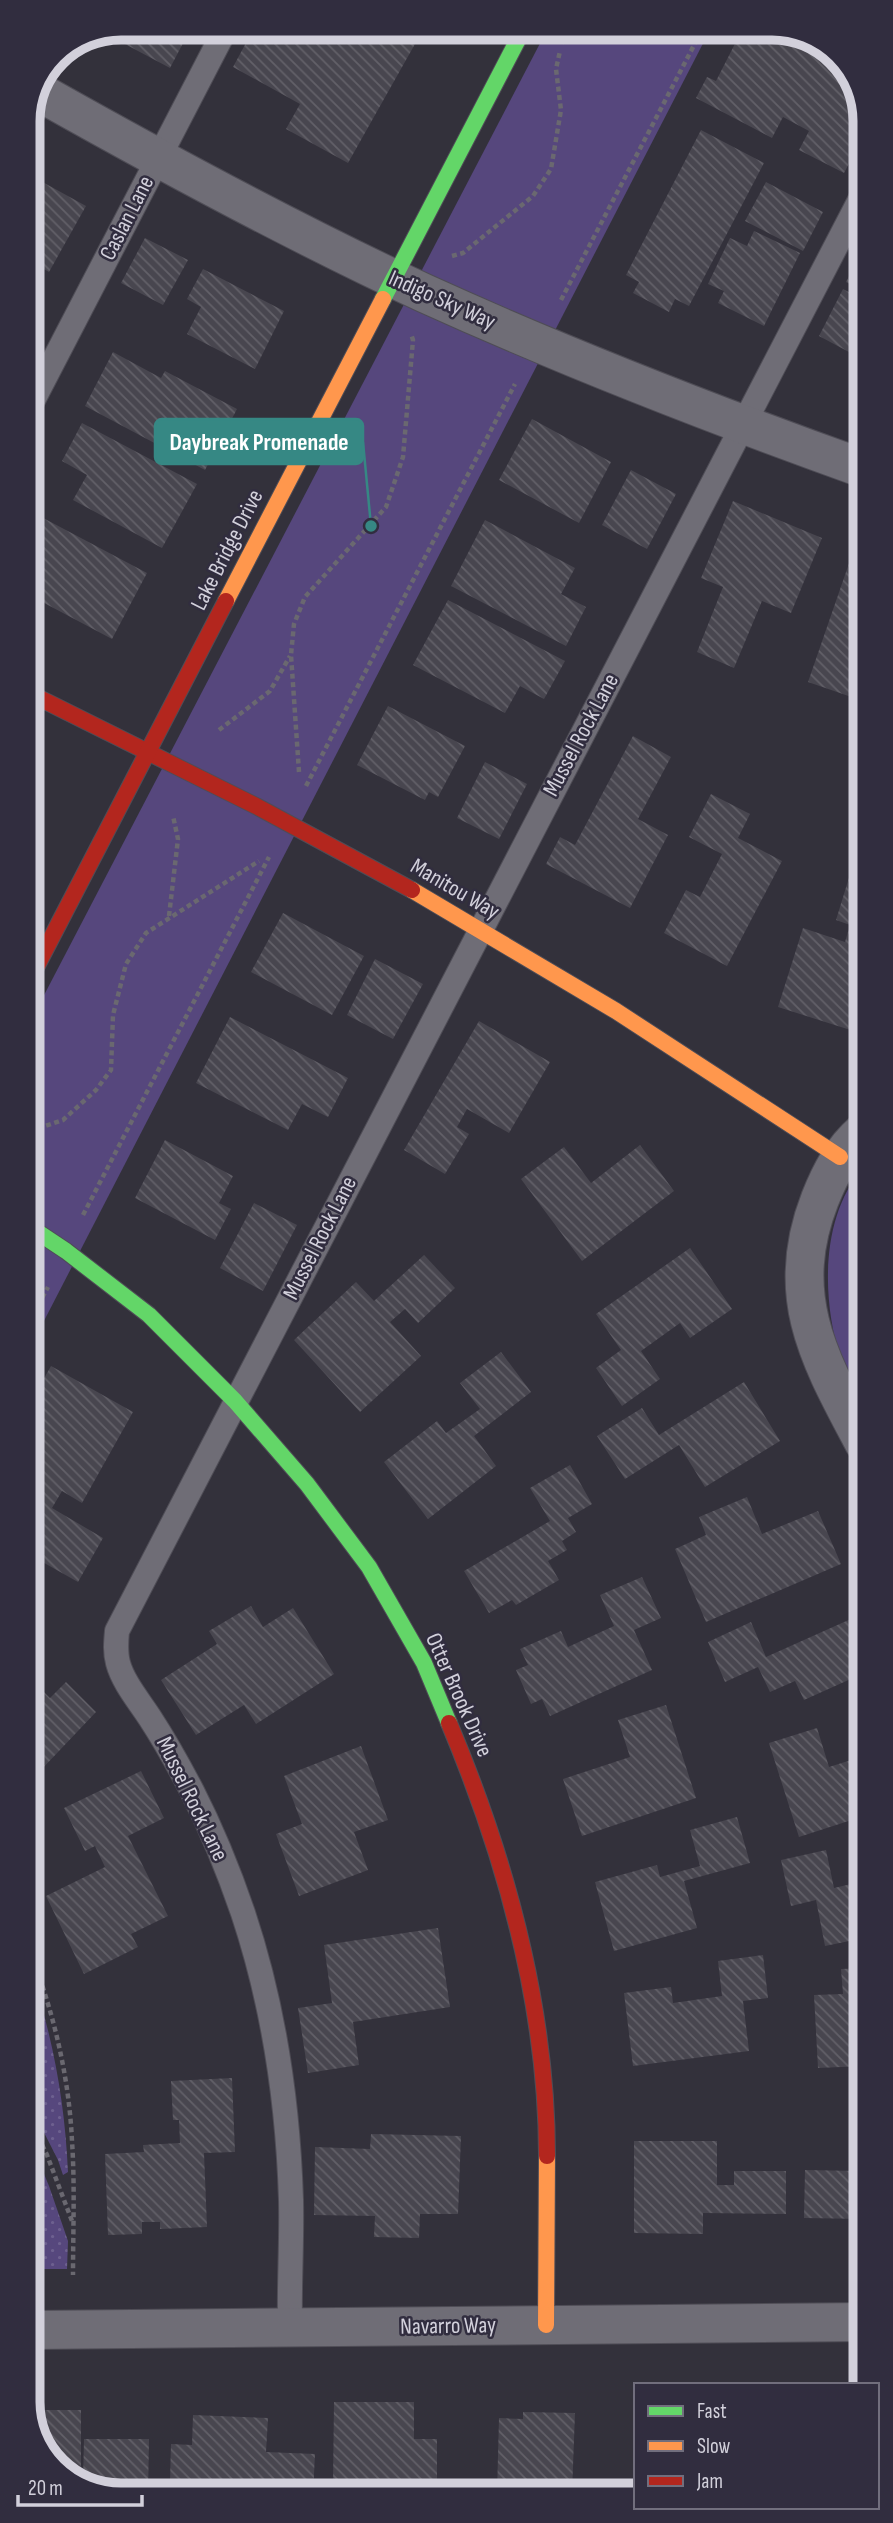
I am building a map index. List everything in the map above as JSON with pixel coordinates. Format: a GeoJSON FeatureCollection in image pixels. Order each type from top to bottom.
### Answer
{"type":"FeatureCollection","features":[{"type":"Feature","properties":{"kind":"street","name":"Lake Bridge Drive"},"geometry":{"type":"LineString","coordinates":[[40,960],[518,40]]}},
{"type":"Feature","properties":{"kind":"street","name":"Indigo Sky Way"},"geometry":{"type":"LineString","coordinates":[[45,95],[158,159],[394,279],[538,343],[743,425],[853,465]]}},
{"type":"Feature","properties":{"kind":"street","name":"Manitou Way"},"geometry":{"type":"LineString","coordinates":[[40,699],[149,751],[348,855],[480,929],[688,1056],[852,1144]]}},
{"type":"Feature","properties":{"kind":"street"},"geometry":{"type":"LineString","coordinates":[[852,1144],[815,1213],[808,1244],[805,1277],[807,1308],[814,1340],[825,1371],[853,1423]]}},
{"type":"Feature","properties":{"kind":"street","name":"Otter Brook Drive"},"geometry":{"type":"LineString","coordinates":[[40,1234],[149,1315],[235,1401],[307,1484],[369,1567],[424,1663],[477,1790],[523,1939],[547,2100],[546,2325]]}},
{"type":"Feature","properties":{"kind":"street","name":"Navarro Way"},"geometry":{"type":"LineString","coordinates":[[40,2330],[853,2322]]}},
{"type":"Feature","properties":{"kind":"lane","name":"Caslan Lane"},"geometry":{"type":"LineString","coordinates":[[40,379],[220,40]]}},
{"type":"Feature","properties":{"kind":"lane","name":"Mussel Rock Lane"},"geometry":{"type":"LineString","coordinates":[[290,2327],[288,2277],[291,2203],[288,2129],[279,2056],[264,1984],[243,1913],[192,1792],[160,1734],[124,1679],[118,1664],[117,1631],[853,212]]}},
{"type":"Feature","properties":{"kind":"path"},"geometry":{"type":"LineString","coordinates":[[448,258],[463,253],[533,196],[551,169],[561,110],[556,69],[564,40]]}},
{"type":"Feature","properties":{"kind":"path"},"geometry":{"type":"LineString","coordinates":[[561,300],[697,40]]}},
{"type":"Feature","properties":{"kind":"path"},"geometry":{"type":"LineString","coordinates":[[299,772],[291,655],[294,624],[305,597],[386,507],[403,457],[413,340],[409,327]]}},
{"type":"Feature","properties":{"kind":"path"},"geometry":{"type":"LineString","coordinates":[[305,789],[515,384]]}},
{"type":"Feature","properties":{"kind":"path"},"geometry":{"type":"LineString","coordinates":[[219,730],[270,691],[291,655]]}},
{"type":"Feature","properties":{"kind":"path"},"geometry":{"type":"LineString","coordinates":[[169,917],[178,839],[173,816]]}},
{"type":"Feature","properties":{"kind":"path"},"geometry":{"type":"LineString","coordinates":[[81,1218],[270,854]]}},
{"type":"Feature","properties":{"kind":"path"},"geometry":{"type":"LineString","coordinates":[[40,1128],[63,1120],[96,1090],[111,1070],[113,1015],[126,964],[146,933],[259,861]]}},
{"type":"Feature","properties":{"kind":"path"},"geometry":{"type":"LineString","coordinates":[[40,1301],[48,1285]]}},
{"type":"Feature","properties":{"kind":"path"},"geometry":{"type":"LineString","coordinates":[[40,1978],[58,2040],[68,2096],[72,2141],[73,2275]]}},
{"type":"Feature","properties":{"kind":"path"},"geometry":{"type":"LineString","coordinates":[[40,2141],[73,2225]]}},
{"type":"Feature","properties":{"kind":"shaded area"},"geometry":{"type":"Polygon","coordinates":[[[542,40],[705,40],[40,1329],[40,1003],[542,40]]]}},
{"type":"Feature","properties":{"kind":"shaded area"},"geometry":{"type":"Polygon","coordinates":[[[853,1182],[853,1382],[840,1357],[834,1334],[828,1285],[832,1234],[853,1182]]]}},
{"type":"Feature","properties":{"kind":"shaded area"},"geometry":{"type":"Polygon","coordinates":[[[40,2001],[61,2096],[68,2172],[63,2175],[40,2125],[40,2001]]]}},
{"type":"Feature","properties":{"kind":"shaded area"},"geometry":{"type":"Polygon","coordinates":[[[40,2164],[68,2241],[67,2269],[40,2269],[40,2164]]]}},
{"type":"Feature","properties":{"kind":"building"},"geometry":{"type":"Polygon","coordinates":[[[118,40],[185,40],[170,68],[118,40]]]}},
{"type":"Feature","properties":{"kind":"building"},"geometry":{"type":"Polygon","coordinates":[[[248,40],[417,40],[348,163],[286,129],[300,104],[233,67],[248,40]]]}},
{"type":"Feature","properties":{"kind":"building"},"geometry":{"type":"Polygon","coordinates":[[[737,40],[787,42],[803,46],[821,57],[839,76],[850,100],[853,156],[844,173],[799,150],[809,131],[783,117],[772,138],[696,98],[707,77],[716,81],[737,40]]]}},
{"type":"Feature","properties":{"kind":"building"},"geometry":{"type":"Polygon","coordinates":[[[701,130],[764,163],[689,306],[675,299],[669,312],[633,293],[639,282],[626,275],[701,130]]]}},
{"type":"Feature","properties":{"kind":"building"},"geometry":{"type":"Polygon","coordinates":[[[40,181],[86,206],[49,272],[40,267],[40,181]]]}},
{"type":"Feature","properties":{"kind":"building"},"geometry":{"type":"Polygon","coordinates":[[[766,182],[823,212],[803,251],[745,221],[766,182]]]}},
{"type":"Feature","properties":{"kind":"building"},"geometry":{"type":"Polygon","coordinates":[[[754,231],[800,253],[764,326],[718,303],[724,291],[708,284],[730,238],[747,246],[754,231]]]}},
{"type":"Feature","properties":{"kind":"building"},"geometry":{"type":"Polygon","coordinates":[[[145,238],[188,260],[163,305],[121,283],[145,238]]]}},
{"type":"Feature","properties":{"kind":"building"},"geometry":{"type":"Polygon","coordinates":[[[853,268],[853,286],[846,282],[853,268]]]}},
{"type":"Feature","properties":{"kind":"building"},"geometry":{"type":"Polygon","coordinates":[[[203,269],[284,311],[255,369],[187,334],[201,307],[187,299],[203,269]]]}},
{"type":"Feature","properties":{"kind":"building"},"geometry":{"type":"Polygon","coordinates":[[[843,289],[853,294],[853,354],[819,336],[843,289]]]}},
{"type":"Feature","properties":{"kind":"building"},"geometry":{"type":"Polygon","coordinates":[[[113,352],[161,378],[165,371],[237,409],[205,470],[85,406],[113,352]]]}},
{"type":"Feature","properties":{"kind":"building"},"geometry":{"type":"Polygon","coordinates":[[[532,419],[611,462],[579,523],[499,480],[532,419]]]}},
{"type":"Feature","properties":{"kind":"building"},"geometry":{"type":"Polygon","coordinates":[[[82,423],[197,484],[162,548],[73,500],[87,475],[62,461],[82,423]]]}},
{"type":"Feature","properties":{"kind":"building"},"geometry":{"type":"Polygon","coordinates":[[[631,470],[676,494],[647,549],[602,525],[631,470]]]}},
{"type":"Feature","properties":{"kind":"building"},"geometry":{"type":"Polygon","coordinates":[[[733,501],[822,538],[791,613],[762,601],[734,668],[697,652],[723,587],[701,578],[733,501]]]}},
{"type":"Feature","properties":{"kind":"building"},"geometry":{"type":"Polygon","coordinates":[[[40,516],[147,573],[112,639],[40,601],[40,516]]]}},
{"type":"Feature","properties":{"kind":"building"},"geometry":{"type":"Polygon","coordinates":[[[485,520],[575,568],[561,594],[586,607],[566,646],[451,586],[485,520]]]}},
{"type":"Feature","properties":{"kind":"building"},"geometry":{"type":"Polygon","coordinates":[[[853,552],[853,698],[808,682],[853,552]]]}},
{"type":"Feature","properties":{"kind":"building"},"geometry":{"type":"Polygon","coordinates":[[[448,600],[565,661],[544,699],[520,686],[505,713],[413,665],[448,600]]]}},
{"type":"Feature","properties":{"kind":"building"},"geometry":{"type":"Polygon","coordinates":[[[388,706],[465,746],[438,797],[429,792],[425,800],[357,765],[388,706]]]}},
{"type":"Feature","properties":{"kind":"building"},"geometry":{"type":"Polygon","coordinates":[[[633,736],[671,757],[638,819],[668,835],[630,908],[546,864],[560,837],[575,845],[633,736]]]}},
{"type":"Feature","properties":{"kind":"building"},"geometry":{"type":"Polygon","coordinates":[[[485,762],[527,784],[499,839],[457,818],[485,762]]]}},
{"type":"Feature","properties":{"kind":"building"},"geometry":{"type":"Polygon","coordinates":[[[711,794],[750,814],[738,838],[782,861],[727,966],[664,933],[686,890],[700,897],[722,854],[689,837],[711,794]]]}},
{"type":"Feature","properties":{"kind":"building"},"geometry":{"type":"Polygon","coordinates":[[[851,871],[853,1031],[778,1007],[803,928],[845,942],[850,925],[836,920],[851,871]]]}},
{"type":"Feature","properties":{"kind":"building"},"geometry":{"type":"Polygon","coordinates":[[[283,913],[364,956],[332,1015],[251,972],[283,913]]]}},
{"type":"Feature","properties":{"kind":"building"},"geometry":{"type":"Polygon","coordinates":[[[375,959],[423,984],[393,1039],[347,1015],[375,959]]]}},
{"type":"Feature","properties":{"kind":"building"},"geometry":{"type":"Polygon","coordinates":[[[230,1017],[348,1078],[328,1117],[302,1104],[288,1130],[196,1083],[230,1017]]]}},
{"type":"Feature","properties":{"kind":"building"},"geometry":{"type":"Polygon","coordinates":[[[479,1021],[550,1062],[509,1133],[467,1109],[457,1127],[469,1134],[445,1174],[404,1150],[479,1021]]]}},
{"type":"Feature","properties":{"kind":"building"},"geometry":{"type":"Polygon","coordinates":[[[165,1140],[233,1176],[219,1203],[231,1209],[215,1240],[135,1198],[165,1140]]]}},
{"type":"Feature","properties":{"kind":"building"},"geometry":{"type":"Polygon","coordinates":[[[640,1145],[674,1191],[582,1261],[521,1179],[564,1147],[591,1183],[640,1145]]]}},
{"type":"Feature","properties":{"kind":"building"},"geometry":{"type":"Polygon","coordinates":[[[254,1203],[297,1225],[263,1291],[220,1268],[254,1203]]]}},
{"type":"Feature","properties":{"kind":"building"},"geometry":{"type":"Polygon","coordinates":[[[690,1248],[732,1309],[690,1338],[680,1323],[641,1351],[660,1379],[622,1406],[596,1368],[621,1350],[596,1314],[690,1248]]]}},
{"type":"Feature","properties":{"kind":"building"},"geometry":{"type":"Polygon","coordinates":[[[424,1255],[455,1288],[418,1323],[405,1309],[390,1322],[421,1356],[360,1412],[294,1340],[356,1282],[374,1301],[424,1255]]]}},
{"type":"Feature","properties":{"kind":"building"},"geometry":{"type":"Polygon","coordinates":[[[501,1352],[531,1392],[474,1436],[496,1466],[428,1519],[384,1462],[437,1421],[446,1433],[480,1409],[460,1383],[501,1352]]]}},
{"type":"Feature","properties":{"kind":"building"},"geometry":{"type":"Polygon","coordinates":[[[51,1366],[133,1412],[82,1503],[62,1491],[52,1508],[103,1538],[78,1582],[40,1561],[40,1385],[51,1366]]]}},
{"type":"Feature","properties":{"kind":"building"},"geometry":{"type":"Polygon","coordinates":[[[744,1382],[780,1441],[705,1487],[679,1445],[625,1479],[597,1436],[642,1408],[659,1435],[744,1382]]]}},
{"type":"Feature","properties":{"kind":"building"},"geometry":{"type":"Polygon","coordinates":[[[570,1465],[592,1504],[568,1518],[576,1532],[562,1541],[567,1550],[548,1561],[559,1580],[516,1605],[512,1600],[489,1613],[464,1571],[550,1521],[530,1488],[570,1465]]]}},
{"type":"Feature","properties":{"kind":"building"},"geometry":{"type":"Polygon","coordinates":[[[747,1497],[762,1534],[818,1511],[841,1564],[706,1622],[675,1549],[706,1535],[699,1517],[747,1497]]]}},
{"type":"Feature","properties":{"kind":"building"},"geometry":{"type":"Polygon","coordinates":[[[642,1577],[661,1618],[634,1630],[652,1670],[550,1716],[542,1699],[531,1704],[516,1670],[528,1665],[520,1649],[561,1631],[568,1647],[614,1626],[600,1595],[642,1577]]]}},
{"type":"Feature","properties":{"kind":"building"},"geometry":{"type":"Polygon","coordinates":[[[251,1606],[263,1627],[293,1608],[334,1674],[256,1724],[244,1705],[196,1735],[161,1680],[217,1644],[209,1631],[251,1606]]]}},
{"type":"Feature","properties":{"kind":"building"},"geometry":{"type":"Polygon","coordinates":[[[853,1618],[853,1678],[804,1700],[795,1681],[770,1692],[758,1667],[725,1682],[708,1642],[751,1622],[766,1657],[853,1618]]]}},
{"type":"Feature","properties":{"kind":"building"},"geometry":{"type":"Polygon","coordinates":[[[66,1682],[96,1712],[40,1771],[40,1688],[50,1698],[66,1682]]]}},
{"type":"Feature","properties":{"kind":"building"},"geometry":{"type":"Polygon","coordinates":[[[666,1705],[696,1798],[582,1836],[563,1779],[630,1757],[618,1720],[666,1705]]]}},
{"type":"Feature","properties":{"kind":"building"},"geometry":{"type":"Polygon","coordinates":[[[817,1728],[829,1767],[853,1759],[853,1820],[799,1837],[769,1743],[817,1728]]]}},
{"type":"Feature","properties":{"kind":"building"},"geometry":{"type":"Polygon","coordinates":[[[361,1746],[388,1820],[354,1832],[368,1870],[299,1896],[276,1834],[302,1824],[284,1776],[361,1746]]]}},
{"type":"Feature","properties":{"kind":"building"},"geometry":{"type":"Polygon","coordinates":[[[141,1771],[164,1818],[128,1836],[168,1916],[131,1934],[138,1947],[84,1974],[46,1896],[105,1867],[95,1846],[85,1851],[64,1808],[141,1771]]]}},
{"type":"Feature","properties":{"kind":"building"},"geometry":{"type":"Polygon","coordinates":[[[737,1817],[750,1863],[684,1881],[697,1928],[614,1951],[595,1882],[657,1865],[660,1877],[700,1866],[690,1830],[737,1817]]]}},
{"type":"Feature","properties":{"kind":"building"},"geometry":{"type":"Polygon","coordinates":[[[826,1850],[834,1888],[853,1884],[853,1940],[825,1946],[816,1900],[791,1906],[781,1860],[826,1850]]]}},
{"type":"Feature","properties":{"kind":"building"},"geometry":{"type":"Polygon","coordinates":[[[438,1928],[450,2007],[353,2022],[359,2065],[308,2073],[298,2008],[332,2003],[324,1945],[438,1928]]]}},
{"type":"Feature","properties":{"kind":"building"},"geometry":{"type":"Polygon","coordinates":[[[763,1955],[768,1998],[743,2001],[749,2051],[633,2066],[624,1993],[671,1987],[673,2003],[722,1996],[718,1961],[763,1955]]]}},
{"type":"Feature","properties":{"kind":"building"},"geometry":{"type":"Polygon","coordinates":[[[853,1968],[853,2067],[818,2068],[814,1995],[843,1994],[841,1969],[853,1968]]]}},
{"type":"Feature","properties":{"kind":"building"},"geometry":{"type":"Polygon","coordinates":[[[232,2078],[235,2152],[204,2153],[207,2227],[160,2229],[160,2222],[142,2222],[142,2234],[108,2235],[105,2154],[144,2152],[143,2145],[180,2143],[179,2120],[173,2120],[171,2081],[232,2078]]]}},
{"type":"Feature","properties":{"kind":"building"},"geometry":{"type":"Polygon","coordinates":[[[371,2134],[461,2136],[458,2214],[420,2214],[419,2238],[374,2237],[375,2216],[314,2215],[315,2147],[370,2149],[371,2134]]]}},
{"type":"Feature","properties":{"kind":"building"},"geometry":{"type":"Polygon","coordinates":[[[634,2141],[717,2141],[717,2185],[734,2185],[734,2171],[786,2171],[786,2214],[703,2213],[703,2234],[634,2233],[634,2141]]]}},
{"type":"Feature","properties":{"kind":"building"},"geometry":{"type":"Polygon","coordinates":[[[805,2170],[853,2171],[853,2219],[804,2218],[805,2170]]]}},
{"type":"Feature","properties":{"kind":"building"},"geometry":{"type":"Polygon","coordinates":[[[334,2402],[414,2402],[414,2439],[437,2439],[437,2483],[333,2483],[334,2402]]]}},
{"type":"Feature","properties":{"kind":"building"},"geometry":{"type":"Polygon","coordinates":[[[41,2410],[81,2410],[81,2472],[54,2447],[46,2433],[41,2410]]]}},
{"type":"Feature","properties":{"kind":"building"},"geometry":{"type":"Polygon","coordinates":[[[523,2412],[575,2413],[572,2483],[497,2483],[499,2418],[523,2419],[523,2412]]]}},
{"type":"Feature","properties":{"kind":"building"},"geometry":{"type":"Polygon","coordinates":[[[193,2415],[268,2418],[266,2452],[315,2454],[314,2483],[170,2481],[171,2444],[192,2445],[193,2415]]]}},
{"type":"Feature","properties":{"kind":"building"},"geometry":{"type":"Polygon","coordinates":[[[84,2439],[149,2439],[148,2483],[116,2483],[83,2473],[84,2439]]]}},
{"type":"Feature","properties":{"kind":"traffic: fast"},"geometry":{"type":"LineString","coordinates":[[383,299],[518,40]]}},
{"type":"Feature","properties":{"kind":"traffic: fast"},"geometry":{"type":"LineString","coordinates":[[40,1234],[149,1315],[235,1401],[307,1484],[369,1567],[424,1663],[449,1723]]}},
{"type":"Feature","properties":{"kind":"traffic: slow"},"geometry":{"type":"LineString","coordinates":[[226,601],[383,299]]}},
{"type":"Feature","properties":{"kind":"traffic: slow"},"geometry":{"type":"LineString","coordinates":[[412,890],[616,1011],[840,1157]]}},
{"type":"Feature","properties":{"kind":"traffic: slow"},"geometry":{"type":"LineString","coordinates":[[546,2325],[547,2156]]}},
{"type":"Feature","properties":{"kind":"traffic: jam"},"geometry":{"type":"LineString","coordinates":[[40,960],[226,601]]}},
{"type":"Feature","properties":{"kind":"traffic: jam"},"geometry":{"type":"LineString","coordinates":[[40,698],[256,806],[412,890]]}},
{"type":"Feature","properties":{"kind":"traffic: jam"},"geometry":{"type":"LineString","coordinates":[[449,1723],[488,1827],[519,1935],[540,2045],[547,2156]]}},
{"type":"Feature","properties":{"kind":"place","name":"Daybreak Promenade"},"geometry":{"type":"Point","coordinates":[371,526]}}]}
